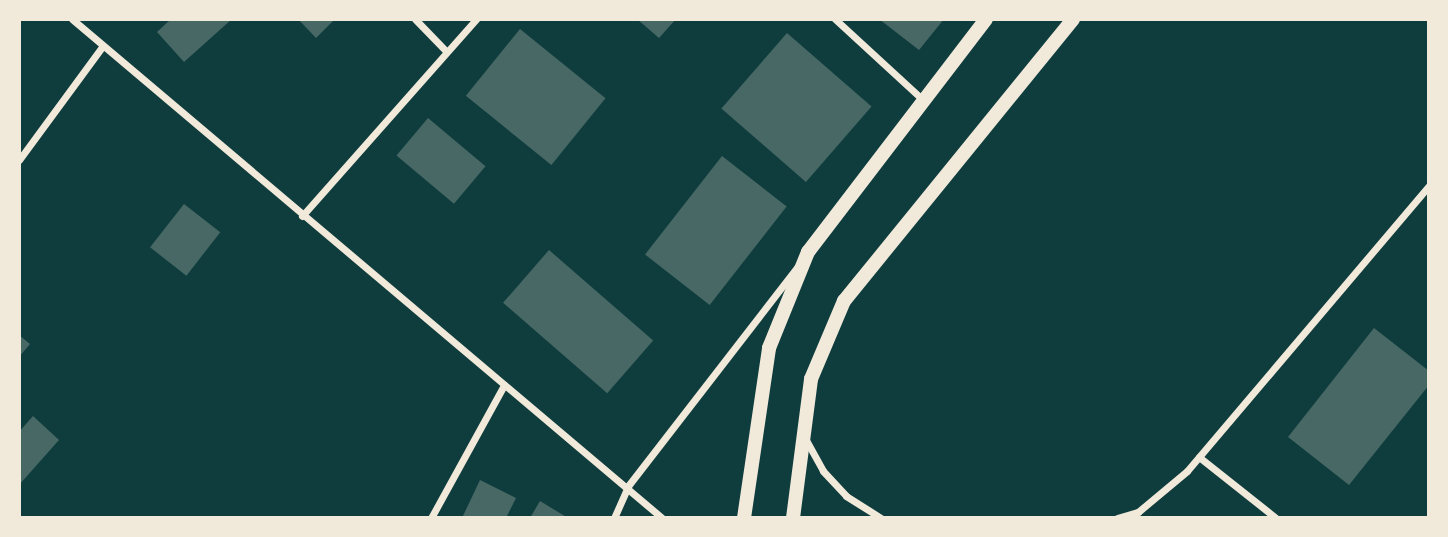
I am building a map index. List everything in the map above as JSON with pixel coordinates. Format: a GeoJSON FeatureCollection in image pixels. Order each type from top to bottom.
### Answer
{"type":"FeatureCollection","features":[{"type":"Feature","properties":{"kind":"main road"},"geometry":{"type":"LineString","coordinates":[[744,518],[769,348],[808,252],[986,19]]}},
{"type":"Feature","properties":{"kind":"main road"},"geometry":{"type":"LineString","coordinates":[[793,518],[811,379],[844,301],[1073,19]]}},
{"type":"Feature","properties":{"kind":"street"},"geometry":{"type":"LineString","coordinates":[[72,19],[302,216],[628,486],[662,518]]}},
{"type":"Feature","properties":{"kind":"street"},"geometry":{"type":"LineString","coordinates":[[415,19],[446,51]]}},
{"type":"Feature","properties":{"kind":"street"},"geometry":{"type":"LineString","coordinates":[[302,216],[476,19]]}},
{"type":"Feature","properties":{"kind":"street"},"geometry":{"type":"LineString","coordinates":[[835,19],[923,100]]}},
{"type":"Feature","properties":{"kind":"street"},"geometry":{"type":"LineString","coordinates":[[19,160],[102,47]]}},
{"type":"Feature","properties":{"kind":"street"},"geometry":{"type":"LineString","coordinates":[[1117,518],[1138,515],[1199,457],[1429,186]]}},
{"type":"Feature","properties":{"kind":"street"},"geometry":{"type":"LineString","coordinates":[[614,518],[628,486],[808,252]]}},
{"type":"Feature","properties":{"kind":"street"},"geometry":{"type":"LineString","coordinates":[[431,518],[504,385]]}},
{"type":"Feature","properties":{"kind":"street"},"geometry":{"type":"LineString","coordinates":[[803,436],[823,471],[846,496],[881,518]]}},
{"type":"Feature","properties":{"kind":"street"},"geometry":{"type":"LineString","coordinates":[[1199,457],[1276,518]]}},
{"type":"Feature","properties":{"kind":"building"},"geometry":{"type":"Polygon","coordinates":[[[171,19],[232,19],[184,62],[157,32],[171,19]]]}},
{"type":"Feature","properties":{"kind":"building"},"geometry":{"type":"Polygon","coordinates":[[[298,19],[335,19],[316,38],[298,19]]]}},
{"type":"Feature","properties":{"kind":"building"},"geometry":{"type":"Polygon","coordinates":[[[637,19],[676,19],[659,38],[637,19]]]}},
{"type":"Feature","properties":{"kind":"building"},"geometry":{"type":"Polygon","coordinates":[[[879,19],[944,19],[919,50],[879,19]]]}},
{"type":"Feature","properties":{"kind":"building"},"geometry":{"type":"Polygon","coordinates":[[[520,29],[605,98],[551,165],[466,96],[520,29]]]}},
{"type":"Feature","properties":{"kind":"building"},"geometry":{"type":"Polygon","coordinates":[[[787,33],[872,106],[806,182],[721,108],[787,33]]]}},
{"type":"Feature","properties":{"kind":"building"},"geometry":{"type":"Polygon","coordinates":[[[428,118],[485,166],[454,204],[397,156],[428,118]]]}},
{"type":"Feature","properties":{"kind":"building"},"geometry":{"type":"Polygon","coordinates":[[[722,156],[787,206],[710,305],[645,255],[722,156]]]}},
{"type":"Feature","properties":{"kind":"building"},"geometry":{"type":"Polygon","coordinates":[[[184,204],[220,232],[186,276],[150,247],[184,204]]]}},
{"type":"Feature","properties":{"kind":"building"},"geometry":{"type":"Polygon","coordinates":[[[549,250],[653,341],[607,393],[503,303],[549,250]]]}},
{"type":"Feature","properties":{"kind":"building"},"geometry":{"type":"Polygon","coordinates":[[[1374,328],[1429,371],[1429,385],[1349,485],[1288,437],[1374,328]]]}},
{"type":"Feature","properties":{"kind":"building"},"geometry":{"type":"Polygon","coordinates":[[[19,335],[30,344],[19,357],[19,335]]]}},
{"type":"Feature","properties":{"kind":"building"},"geometry":{"type":"Polygon","coordinates":[[[33,416],[59,440],[19,485],[19,432],[33,416]]]}},
{"type":"Feature","properties":{"kind":"building"},"geometry":{"type":"Polygon","coordinates":[[[480,480],[516,498],[506,518],[462,518],[480,480]]]}},
{"type":"Feature","properties":{"kind":"building"},"geometry":{"type":"Polygon","coordinates":[[[540,501],[568,518],[530,518],[540,501]]]}}]}
